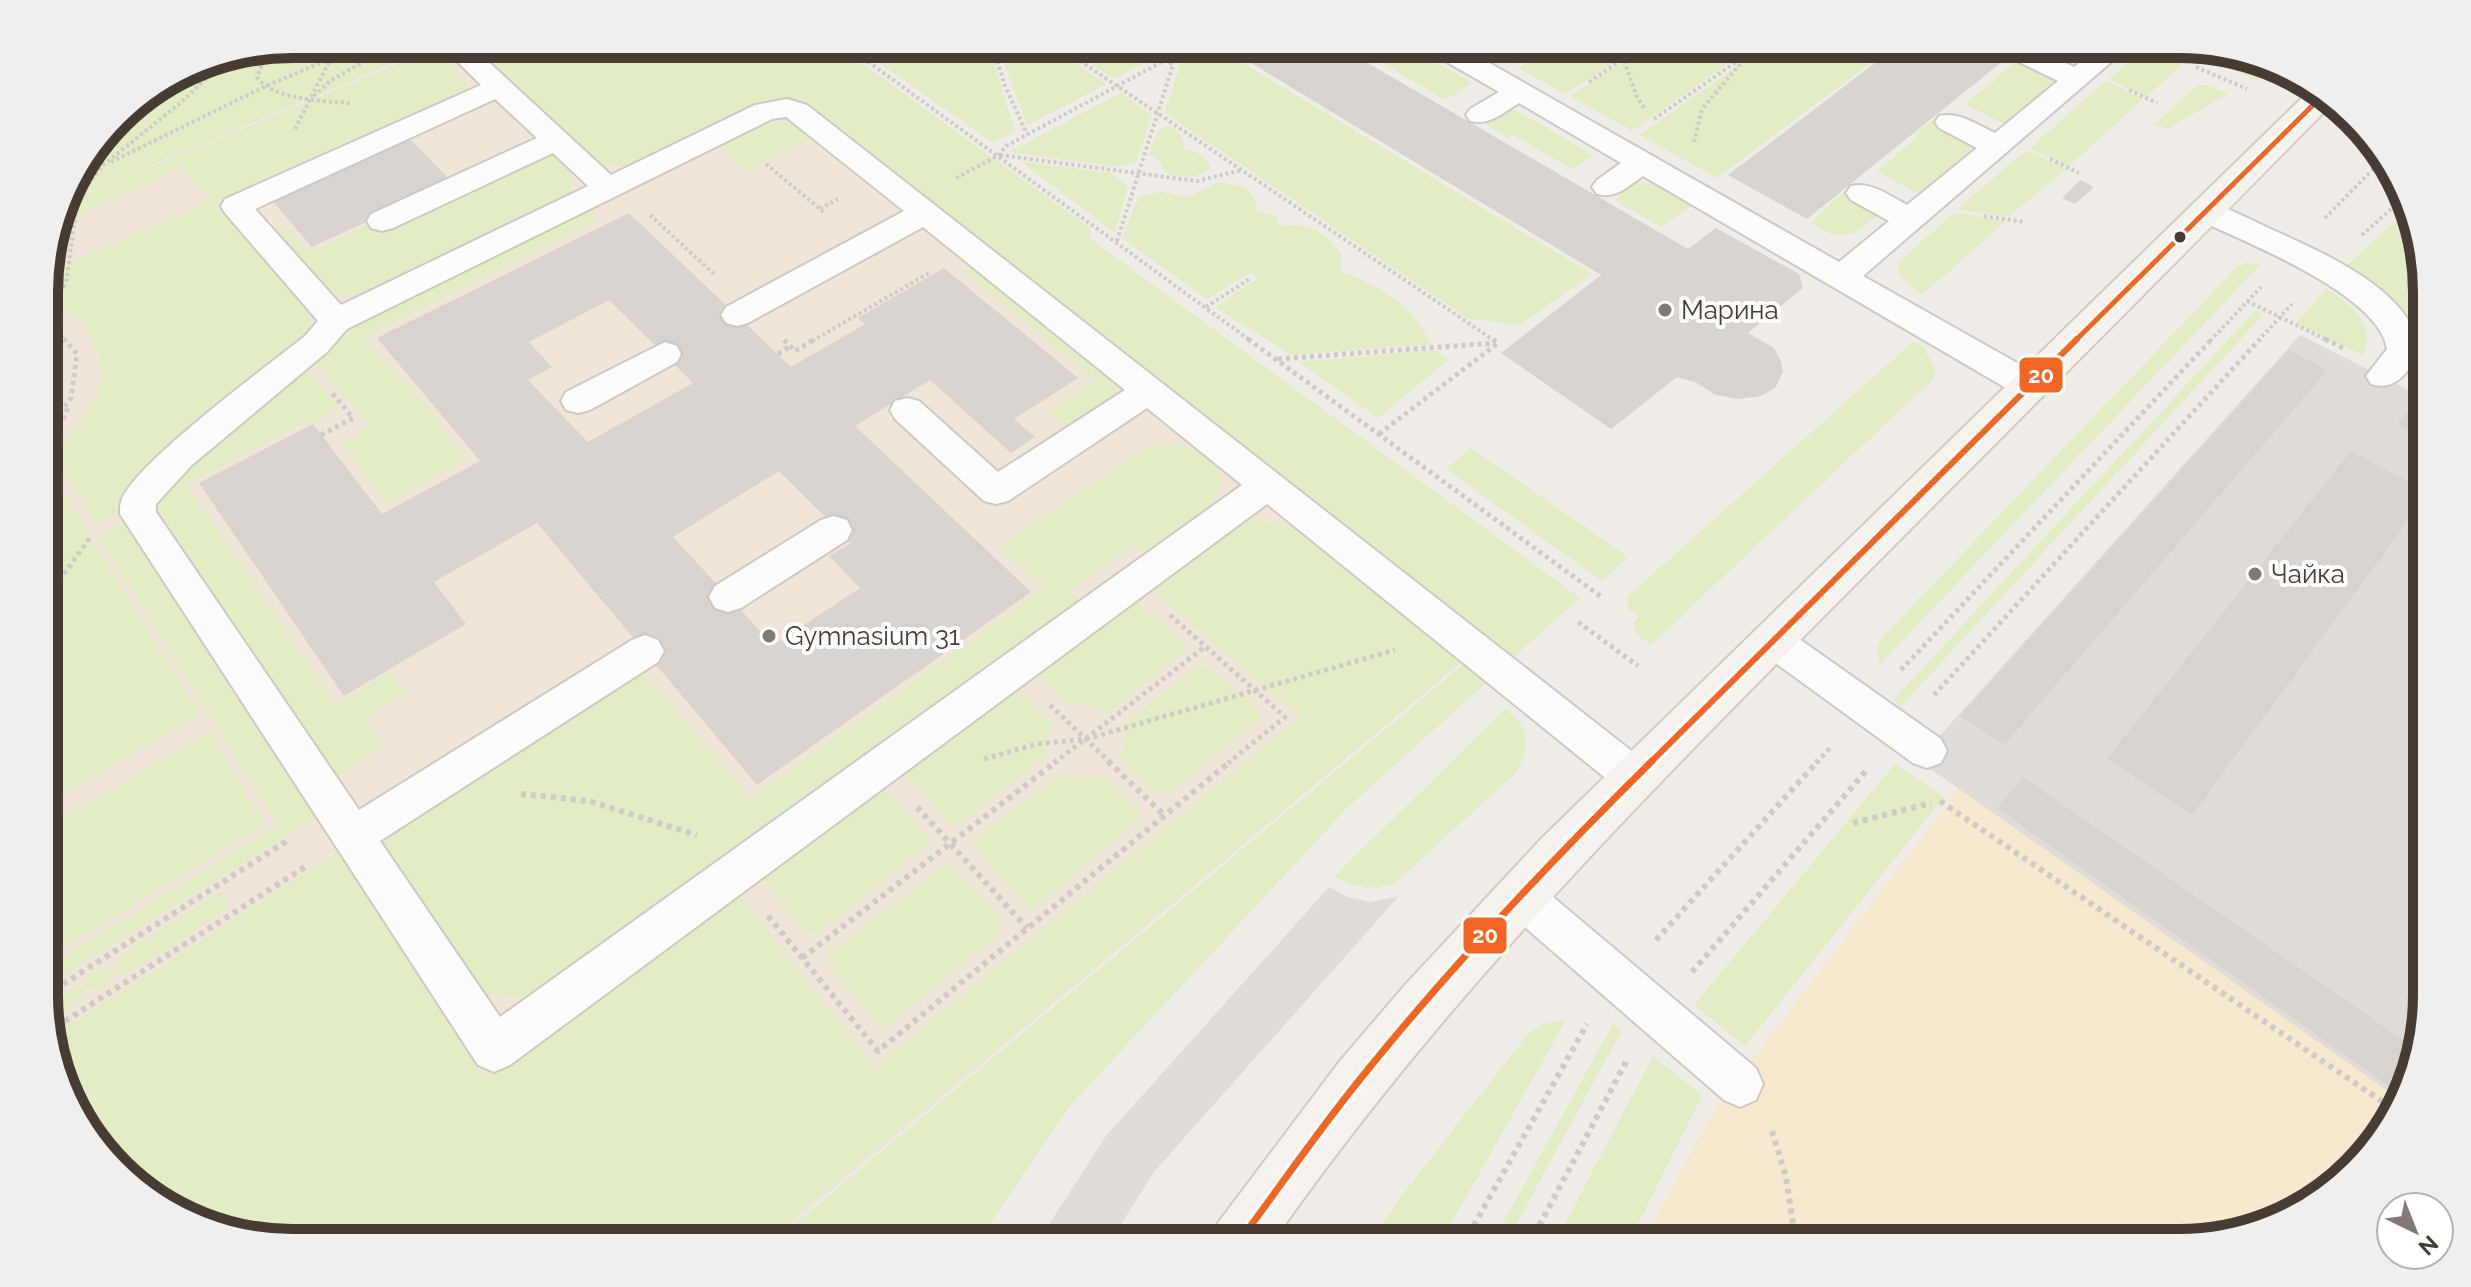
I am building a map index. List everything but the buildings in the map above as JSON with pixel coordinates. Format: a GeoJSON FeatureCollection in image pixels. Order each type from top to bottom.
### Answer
{"type":"FeatureCollection","features":[{"type":"Feature","properties":{"kind":"main road"},"geometry":{"type":"LineString","coordinates":[[1248,1228],[1308,1141],[1384,1047],[1519,895],[1633,776],[2316,102]]}},
{"type":"Feature","properties":{"kind":"lane"},"geometry":{"type":"LineString","coordinates":[[468,58],[607,187]]}},
{"type":"Feature","properties":{"kind":"lane"},"geometry":{"type":"LineString","coordinates":[[1460,58],[2030,386]]}},
{"type":"Feature","properties":{"kind":"lane"},"geometry":{"type":"LineString","coordinates":[[2033,58],[2077,79]]}},
{"type":"Feature","properties":{"kind":"lane"},"geometry":{"type":"LineString","coordinates":[[1841,277],[2102,58]]}},
{"type":"Feature","properties":{"kind":"lane"},"geometry":{"type":"LineString","coordinates":[[336,321],[236,206],[498,87]]}},
{"type":"Feature","properties":{"kind":"lane"},"geometry":{"type":"LineString","coordinates":[[1480,115],[1518,92]]}},
{"type":"Feature","properties":{"kind":"lane"},"geometry":{"type":"LineString","coordinates":[[1266,486],[494,1049],[137,508],[147,489],[180,456],[316,344],[336,321],[765,111],[787,108],[797,111],[1633,776]]}},
{"type":"Feature","properties":{"kind":"lane"},"geometry":{"type":"LineString","coordinates":[[1949,122],[1997,146]]}},
{"type":"Feature","properties":{"kind":"lane"},"geometry":{"type":"LineString","coordinates":[[382,221],[556,140]]}},
{"type":"Feature","properties":{"kind":"lane"},"geometry":{"type":"LineString","coordinates":[[1607,187],[1641,163]]}},
{"type":"Feature","properties":{"kind":"lane"},"geometry":{"type":"LineString","coordinates":[[1861,193],[1909,219]]}},
{"type":"Feature","properties":{"kind":"lane"},"geometry":{"type":"LineString","coordinates":[[2205,211],[2325,269],[2379,305],[2400,330],[2404,351],[2383,376]]}},
{"type":"Feature","properties":{"kind":"lane"},"geometry":{"type":"LineString","coordinates":[[743,311],[924,213]]}},
{"type":"Feature","properties":{"kind":"lane"},"geometry":{"type":"LineString","coordinates":[[578,401],[665,354]]}},
{"type":"Feature","properties":{"kind":"lane"},"geometry":{"type":"LineString","coordinates":[[907,410],[996,491],[1149,390]]}},
{"type":"Feature","properties":{"kind":"lane"},"geometry":{"type":"LineString","coordinates":[[728,597],[834,530]]}},
{"type":"Feature","properties":{"kind":"lane"},"geometry":{"type":"LineString","coordinates":[[1772,640],[1927,751]]}},
{"type":"Feature","properties":{"kind":"lane"},"geometry":{"type":"LineString","coordinates":[[344,824],[645,651]]}},
{"type":"Feature","properties":{"kind":"lane"},"geometry":{"type":"LineString","coordinates":[[1519,895],[1740,1084]]}},
{"type":"Feature","properties":{"kind":"path"},"geometry":{"type":"LineString","coordinates":[[92,170],[264,87],[332,58]]}},
{"type":"Feature","properties":{"kind":"path"},"geometry":{"type":"LineString","coordinates":[[261,195],[332,58]]}},
{"type":"Feature","properties":{"kind":"path"},"geometry":{"type":"LineString","coordinates":[[311,100],[330,81],[370,58]]}},
{"type":"Feature","properties":{"kind":"path"},"geometry":{"type":"LineString","coordinates":[[864,58],[1603,598]]}},
{"type":"Feature","properties":{"kind":"path"},"geometry":{"type":"LineString","coordinates":[[996,58],[1005,86],[1027,134]]}},
{"type":"Feature","properties":{"kind":"path"},"geometry":{"type":"LineString","coordinates":[[1076,58],[1498,343]]}},
{"type":"Feature","properties":{"kind":"path"},"geometry":{"type":"LineString","coordinates":[[999,155],[1006,146],[1027,134],[1170,58]]}},
{"type":"Feature","properties":{"kind":"path"},"geometry":{"type":"LineString","coordinates":[[1588,82],[1623,58],[1637,97],[1653,120],[1742,58]]}},
{"type":"Feature","properties":{"kind":"path"},"geometry":{"type":"LineString","coordinates":[[1691,154],[1702,109],[1746,58]]}},
{"type":"Feature","properties":{"kind":"path"},"geometry":{"type":"LineString","coordinates":[[264,60],[257,77],[264,87],[311,100]]}},
{"type":"Feature","properties":{"kind":"path"},"geometry":{"type":"LineString","coordinates":[[1117,241],[1173,65],[1166,60]]}},
{"type":"Feature","properties":{"kind":"path"},"geometry":{"type":"LineString","coordinates":[[2196,67],[2247,89]]}},
{"type":"Feature","properties":{"kind":"path"},"geometry":{"type":"LineString","coordinates":[[79,195],[102,166],[179,104],[214,71]]}},
{"type":"Feature","properties":{"kind":"path"},"geometry":{"type":"LineString","coordinates":[[999,155],[1197,181],[1242,170]]}},
{"type":"Feature","properties":{"kind":"path"},"geometry":{"type":"LineString","coordinates":[[756,169],[777,158]]}},
{"type":"Feature","properties":{"kind":"path"},"geometry":{"type":"LineString","coordinates":[[766,164],[864,245]]}},
{"type":"Feature","properties":{"kind":"path"},"geometry":{"type":"LineString","coordinates":[[2319,225],[2376,166]]}},
{"type":"Feature","properties":{"kind":"path"},"geometry":{"type":"LineString","coordinates":[[607,187],[623,190],[743,311],[795,351],[970,250]]}},
{"type":"Feature","properties":{"kind":"path"},"geometry":{"type":"LineString","coordinates":[[59,295],[66,283],[78,199]]}},
{"type":"Feature","properties":{"kind":"path"},"geometry":{"type":"LineString","coordinates":[[2356,240],[2396,205]]}},
{"type":"Feature","properties":{"kind":"path"},"geometry":{"type":"LineString","coordinates":[[1206,307],[1251,278]]}},
{"type":"Feature","properties":{"kind":"path"},"geometry":{"type":"LineString","coordinates":[[1895,677],[2264,284]]}},
{"type":"Feature","properties":{"kind":"path"},"geometry":{"type":"LineString","coordinates":[[1926,704],[2297,299]]}},
{"type":"Feature","properties":{"kind":"path"},"geometry":{"type":"LineString","coordinates":[[2247,301],[2349,350]]}},
{"type":"Feature","properties":{"kind":"path"},"geometry":{"type":"LineString","coordinates":[[59,334],[77,354],[71,398],[59,428]]}},
{"type":"Feature","properties":{"kind":"path"},"geometry":{"type":"LineString","coordinates":[[1277,359],[1498,343]]}},
{"type":"Feature","properties":{"kind":"path"},"geometry":{"type":"LineString","coordinates":[[1379,434],[1498,343]]}},
{"type":"Feature","properties":{"kind":"path"},"geometry":{"type":"LineString","coordinates":[[778,354],[791,346]]}},
{"type":"Feature","properties":{"kind":"path"},"geometry":{"type":"LineString","coordinates":[[59,414],[71,398]]}},
{"type":"Feature","properties":{"kind":"path"},"geometry":{"type":"LineString","coordinates":[[321,435],[353,418]]}},
{"type":"Feature","properties":{"kind":"path"},"geometry":{"type":"LineString","coordinates":[[59,581],[94,532]]}},
{"type":"Feature","properties":{"kind":"path"},"geometry":{"type":"LineString","coordinates":[[734,874],[878,1051],[1285,717],[1134,583]]}},
{"type":"Feature","properties":{"kind":"path"},"geometry":{"type":"LineString","coordinates":[[1578,622],[1638,666]]}},
{"type":"Feature","properties":{"kind":"path"},"geometry":{"type":"LineString","coordinates":[[802,958],[1206,646]]}},
{"type":"Feature","properties":{"kind":"path"},"geometry":{"type":"LineString","coordinates":[[1015,670],[1164,815]]}},
{"type":"Feature","properties":{"kind":"path"},"geometry":{"type":"LineString","coordinates":[[1653,944],[1835,743]]}},
{"type":"Feature","properties":{"kind":"path"},"geometry":{"type":"LineString","coordinates":[[1686,979],[1872,765]]}},
{"type":"Feature","properties":{"kind":"path"},"geometry":{"type":"LineString","coordinates":[[880,767],[1027,928]]}},
{"type":"Feature","properties":{"kind":"path"},"geometry":{"type":"LineString","coordinates":[[1853,823],[1939,801],[2386,1104]]}},
{"type":"Feature","properties":{"kind":"path"},"geometry":{"type":"LineString","coordinates":[[58,988],[344,824]]}},
{"type":"Feature","properties":{"kind":"path"},"geometry":{"type":"LineString","coordinates":[[60,1024],[344,824]]}},
{"type":"Feature","properties":{"kind":"path"},"geometry":{"type":"LineString","coordinates":[[1472,1228],[1592,1014]]}},
{"type":"Feature","properties":{"kind":"path"},"geometry":{"type":"LineString","coordinates":[[1538,1228],[1629,1055]]}},
{"type":"Feature","properties":{"kind":"path"},"geometry":{"type":"LineString","coordinates":[[1740,1084],[1767,1117],[1786,1177],[1794,1228]]}},
{"type":"Feature","properties":{"kind":"shaded area","name":"Gymnasium 31"},"geometry":{"type":"Polygon","coordinates":[[[411,58],[776,58],[1511,620],[786,1229],[292,1229],[217,1217],[162,1190],[116,1149],[97,1125],[82,1098],[66,1055],[60,1025],[59,277],[66,232],[79,197],[411,58]]]}},
{"type":"Feature","properties":{"kind":"shaded area","name":"Чайка"},"geometry":{"type":"Polygon","coordinates":[[[2300,335],[2413,392],[2413,995],[2408,1040],[2401,1070],[2391,1093],[1918,760],[2300,335]]]}},
{"type":"Feature","properties":{"kind":"shaded area"},"geometry":{"type":"Polygon","coordinates":[[[1329,887],[1347,897],[1370,902],[1399,896],[1154,1172],[1118,1229],[1046,1229],[1106,1136],[1329,887]]]}},
{"type":"Feature","properties":{"kind":"green space"},"geometry":{"type":"Polygon","coordinates":[[[292,58],[407,58],[79,196],[97,162],[127,127],[162,97],[217,70],[262,60],[292,58]]]}},
{"type":"Feature","properties":{"kind":"green space"},"geometry":{"type":"Polygon","coordinates":[[[413,58],[446,58],[467,83],[465,92],[450,103],[218,207],[305,307],[311,322],[309,335],[121,513],[97,525],[65,473],[59,476],[59,448],[87,413],[98,391],[102,372],[99,353],[86,328],[70,313],[59,309],[60,267],[212,201],[182,169],[71,218],[78,198],[413,58]]]}},
{"type":"Feature","properties":{"kind":"green space"},"geometry":{"type":"Polygon","coordinates":[[[481,58],[854,58],[1091,229],[1089,238],[1580,598],[1508,662],[1098,332],[1090,326],[1086,329],[805,106],[631,166],[602,166],[578,149],[583,146],[578,142],[573,144],[481,58]]]}},
{"type":"Feature","properties":{"kind":"green space"},"geometry":{"type":"Polygon","coordinates":[[[873,58],[992,58],[1015,131],[993,143],[873,58]]]}},
{"type":"Feature","properties":{"kind":"green space"},"geometry":{"type":"Polygon","coordinates":[[[1002,58],[1068,58],[1106,84],[1027,125],[1002,58]]]}},
{"type":"Feature","properties":{"kind":"green space"},"geometry":{"type":"Polygon","coordinates":[[[1082,58],[1152,58],[1114,79],[1082,58]]]}},
{"type":"Feature","properties":{"kind":"green space"},"geometry":{"type":"Polygon","coordinates":[[[1234,58],[1592,274],[1520,325],[1469,319],[1165,113],[1181,60],[1234,58]]]}},
{"type":"Feature","properties":{"kind":"green space"},"geometry":{"type":"Polygon","coordinates":[[[1374,58],[1428,58],[1472,83],[1445,100],[1374,58]]]}},
{"type":"Feature","properties":{"kind":"green space"},"geometry":{"type":"Polygon","coordinates":[[[1503,58],[1527,58],[1516,65],[1503,58]]]}},
{"type":"Feature","properties":{"kind":"green space"},"geometry":{"type":"Polygon","coordinates":[[[1534,58],[1621,58],[1565,94],[1519,68],[1534,58]]]}},
{"type":"Feature","properties":{"kind":"green space"},"geometry":{"type":"Polygon","coordinates":[[[1629,58],[1736,58],[1632,131],[1570,96],[1629,58]]]}},
{"type":"Feature","properties":{"kind":"green space"},"geometry":{"type":"Polygon","coordinates":[[[1748,58],[1877,58],[1717,178],[1640,135],[1748,58]]]}},
{"type":"Feature","properties":{"kind":"green space"},"geometry":{"type":"Polygon","coordinates":[[[2021,58],[2046,68],[2053,83],[2005,124],[1965,104],[2021,58]]]}},
{"type":"Feature","properties":{"kind":"green space"},"geometry":{"type":"Polygon","coordinates":[[[2134,58],[2188,59],[2146,97],[2109,79],[2134,58]]]}},
{"type":"Feature","properties":{"kind":"green space"},"geometry":{"type":"Polygon","coordinates":[[[2225,63],[2262,74],[2256,80],[2228,68],[2225,63]]]}},
{"type":"Feature","properties":{"kind":"green space"},"geometry":{"type":"Polygon","coordinates":[[[2106,81],[2143,99],[2068,167],[2030,148],[2106,81]]]}},
{"type":"Feature","properties":{"kind":"green space"},"geometry":{"type":"Polygon","coordinates":[[[2198,85],[2210,86],[2228,94],[2167,129],[2155,124],[2198,85]]]}},
{"type":"Feature","properties":{"kind":"green space"},"geometry":{"type":"Polygon","coordinates":[[[1121,93],[1152,116],[1136,162],[1117,167],[1009,152],[1121,93]]]}},
{"type":"Feature","properties":{"kind":"green space"},"geometry":{"type":"Polygon","coordinates":[[[1500,110],[1517,111],[1593,155],[1572,169],[1513,135],[1509,138],[1482,122],[1500,110]]]}},
{"type":"Feature","properties":{"kind":"green space"},"geometry":{"type":"Polygon","coordinates":[[[1934,119],[1965,134],[1971,150],[1919,194],[1877,171],[1918,137],[1915,135],[1934,119]]]}},
{"type":"Feature","properties":{"kind":"green space"},"geometry":{"type":"Polygon","coordinates":[[[767,122],[793,124],[813,137],[747,171],[715,144],[767,122]]]}},
{"type":"Feature","properties":{"kind":"green space"},"geometry":{"type":"Polygon","coordinates":[[[1168,126],[1180,135],[1184,149],[1200,154],[1211,166],[1206,171],[1190,177],[1165,173],[1161,163],[1149,154],[1157,132],[1168,126]]]}},
{"type":"Feature","properties":{"kind":"green space"},"geometry":{"type":"Polygon","coordinates":[[[2027,150],[2066,169],[2008,217],[1957,209],[2027,150]]]}},
{"type":"Feature","properties":{"kind":"green space"},"geometry":{"type":"Polygon","coordinates":[[[549,151],[571,178],[571,191],[567,199],[367,296],[343,297],[327,292],[275,233],[282,224],[309,253],[375,222],[549,151]]]}},
{"type":"Feature","properties":{"kind":"green space"},"geometry":{"type":"Polygon","coordinates":[[[1020,161],[1110,173],[1128,186],[1115,233],[1020,161]]]}},
{"type":"Feature","properties":{"kind":"green space"},"geometry":{"type":"Polygon","coordinates":[[[1219,182],[1245,187],[1257,203],[1254,209],[1277,217],[1278,227],[1297,225],[1322,234],[1341,254],[1340,271],[1369,283],[1393,298],[1414,318],[1431,344],[1291,355],[1215,307],[1257,279],[1251,272],[1207,299],[1122,238],[1139,196],[1161,192],[1189,197],[1219,182]]]}},
{"type":"Feature","properties":{"kind":"green space"},"geometry":{"type":"Polygon","coordinates":[[[1652,183],[1691,206],[1661,227],[1615,200],[1619,197],[1613,193],[1626,184],[1652,183]]]}},
{"type":"Feature","properties":{"kind":"green space"},"geometry":{"type":"Polygon","coordinates":[[[1844,192],[1881,215],[1846,235],[1829,233],[1811,223],[1844,192]]]}},
{"type":"Feature","properties":{"kind":"green space"},"geometry":{"type":"Polygon","coordinates":[[[585,209],[597,221],[363,338],[442,422],[438,425],[466,460],[387,503],[342,443],[370,426],[314,362],[374,313],[585,209]]]}},
{"type":"Feature","properties":{"kind":"green space"},"geometry":{"type":"Polygon","coordinates":[[[1954,213],[2006,221],[1922,295],[1901,277],[1898,263],[1954,213]]]}},
{"type":"Feature","properties":{"kind":"green space"},"geometry":{"type":"Polygon","coordinates":[[[2401,216],[2411,262],[2413,322],[2387,293],[2348,265],[2401,216]]]}},
{"type":"Feature","properties":{"kind":"green space"},"geometry":{"type":"Polygon","coordinates":[[[2261,264],[1879,665],[1879,641],[2238,266],[2261,264]]]}},
{"type":"Feature","properties":{"kind":"green space"},"geometry":{"type":"Polygon","coordinates":[[[972,266],[1123,389],[1065,426],[1048,412],[1096,380],[964,271],[972,266]]]}},
{"type":"Feature","properties":{"kind":"green space"},"geometry":{"type":"Polygon","coordinates":[[[2327,289],[2352,308],[2364,326],[2367,345],[2363,355],[2296,323],[2327,289]]]}},
{"type":"Feature","properties":{"kind":"green space"},"geometry":{"type":"Polygon","coordinates":[[[2256,310],[2264,314],[1901,706],[1893,700],[2256,310]]]}},
{"type":"Feature","properties":{"kind":"green space"},"geometry":{"type":"Polygon","coordinates":[[[1914,341],[1925,349],[1936,370],[1933,379],[1651,645],[1636,634],[1634,622],[1639,616],[1628,609],[1628,596],[1914,341]]]}},
{"type":"Feature","properties":{"kind":"green space"},"geometry":{"type":"Polygon","coordinates":[[[1435,350],[1448,360],[1378,418],[1299,362],[1435,350]]]}},
{"type":"Feature","properties":{"kind":"green space"},"geometry":{"type":"Polygon","coordinates":[[[305,368],[339,408],[186,485],[336,704],[390,672],[407,692],[365,720],[384,745],[335,778],[159,509],[159,499],[166,485],[305,368]]]}},
{"type":"Feature","properties":{"kind":"green space"},"geometry":{"type":"Polygon","coordinates":[[[1170,444],[1204,456],[1214,465],[1220,478],[1211,504],[1199,516],[1146,555],[1134,545],[1070,591],[1081,602],[531,996],[501,997],[472,987],[372,837],[639,667],[750,798],[1044,589],[999,547],[1144,449],[1170,444]]]}},
{"type":"Feature","properties":{"kind":"green space"},"geometry":{"type":"Polygon","coordinates":[[[1471,448],[1628,557],[1602,581],[1446,469],[1471,448]]]}},
{"type":"Feature","properties":{"kind":"green space"},"geometry":{"type":"Polygon","coordinates":[[[59,485],[200,715],[58,797],[59,485]]]}},
{"type":"Feature","properties":{"kind":"green space"},"geometry":{"type":"Polygon","coordinates":[[[1257,519],[1288,527],[1309,540],[1463,661],[781,1229],[292,1229],[247,1224],[217,1217],[162,1190],[116,1149],[97,1125],[82,1098],[66,1055],[61,1031],[339,852],[484,1077],[726,898],[735,895],[742,898],[875,1068],[1301,717],[1146,585],[1238,523],[1257,519]]]}},
{"type":"Feature","properties":{"kind":"green space"},"geometry":{"type":"Polygon","coordinates":[[[125,522],[316,817],[58,979],[58,961],[277,825],[98,535],[125,522]]]}},
{"type":"Feature","properties":{"kind":"green space"},"geometry":{"type":"Polygon","coordinates":[[[1133,600],[1186,644],[1183,653],[1109,712],[1083,704],[1069,706],[1037,675],[1036,670],[1133,600]]]}},
{"type":"Feature","properties":{"kind":"green space"},"geometry":{"type":"Polygon","coordinates":[[[1465,663],[1487,682],[1347,808],[1069,1107],[987,1229],[789,1229],[1465,663]]]}},
{"type":"Feature","properties":{"kind":"green space"},"geometry":{"type":"Polygon","coordinates":[[[1205,665],[1259,709],[1262,716],[1173,790],[1156,794],[1119,756],[1126,736],[1123,725],[1195,668],[1205,665]]]}},
{"type":"Feature","properties":{"kind":"green space"},"geometry":{"type":"Polygon","coordinates":[[[1015,688],[1052,724],[1046,734],[1048,756],[962,822],[952,825],[906,774],[906,767],[1015,688]]]}},
{"type":"Feature","properties":{"kind":"green space"},"geometry":{"type":"Polygon","coordinates":[[[1506,708],[1520,723],[1526,736],[1518,771],[1394,884],[1363,887],[1335,876],[1506,708]]]}},
{"type":"Feature","properties":{"kind":"green space"},"geometry":{"type":"Polygon","coordinates":[[[210,732],[265,825],[58,952],[58,821],[210,732]]]}},
{"type":"Feature","properties":{"kind":"green space"},"geometry":{"type":"Polygon","coordinates":[[[1895,764],[1944,797],[1745,1046],[1694,1005],[1895,764]]]}},
{"type":"Feature","properties":{"kind":"green space"},"geometry":{"type":"Polygon","coordinates":[[[1064,773],[1080,778],[1100,773],[1140,812],[1139,819],[1032,911],[975,849],[977,838],[1064,773]]]}},
{"type":"Feature","properties":{"kind":"green space"},"geometry":{"type":"Polygon","coordinates":[[[879,787],[929,837],[929,844],[821,931],[809,935],[760,874],[879,787]]]}},
{"type":"Feature","properties":{"kind":"green space"},"geometry":{"type":"Polygon","coordinates":[[[948,864],[1001,918],[1001,933],[889,1025],[881,1027],[828,963],[829,954],[948,864]]]}},
{"type":"Feature","properties":{"kind":"green space"},"geometry":{"type":"Polygon","coordinates":[[[222,891],[230,906],[154,958],[124,973],[112,975],[104,991],[87,989],[59,1015],[58,997],[85,985],[93,968],[113,970],[134,946],[222,891]]]}},
{"type":"Feature","properties":{"kind":"green space"},"geometry":{"type":"Polygon","coordinates":[[[1566,1020],[1448,1228],[1380,1228],[1399,1199],[1528,1034],[1543,1024],[1566,1020]]]}},
{"type":"Feature","properties":{"kind":"green space"},"geometry":{"type":"Polygon","coordinates":[[[1613,1024],[1622,1030],[1514,1228],[1500,1228],[1613,1024]]]}},
{"type":"Feature","properties":{"kind":"green space"},"geometry":{"type":"Polygon","coordinates":[[[1653,1056],[1702,1095],[1636,1228],[1563,1228],[1653,1056]]]}},
{"type":"Feature","properties":{"kind":"sand"},"geometry":{"type":"Polygon","coordinates":[[[1959,789],[2391,1093],[2374,1125],[2355,1149],[2309,1190],[2254,1217],[2224,1224],[2194,1228],[1650,1228],[1714,1110],[1959,789]]]}},
{"type":"Feature","properties":{"kind":"transit line","name":"20"},"geometry":{"type":"LineString","coordinates":[[1249,1228],[1359,1080],[1423,1003],[1559,854],[2316,102]]}},
{"type":"Feature","properties":{"kind":"place","name":"Марина"},"geometry":{"type":"Point","coordinates":[1665,310]}},
{"type":"Feature","properties":{"kind":"place","name":"Чайка"},"geometry":{"type":"Point","coordinates":[2255,574]}},
{"type":"Feature","properties":{"kind":"place","name":"Gymnasium 31"},"geometry":{"type":"Point","coordinates":[769,636]}}]}
